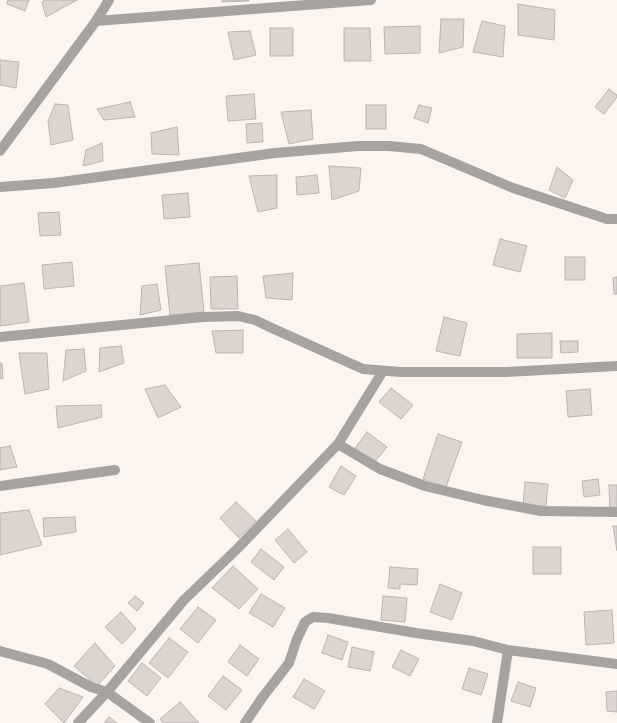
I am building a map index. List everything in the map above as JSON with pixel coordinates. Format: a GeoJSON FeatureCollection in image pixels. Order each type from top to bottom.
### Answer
{"type":"FeatureCollection","features":[{"type":"Feature","properties":{"kind":"street"},"geometry":{"type":"LineString","coordinates":[[0,151],[96,21],[109,0]]}},
{"type":"Feature","properties":{"kind":"street"},"geometry":{"type":"LineString","coordinates":[[96,21],[371,0]]}},
{"type":"Feature","properties":{"kind":"street"},"geometry":{"type":"LineString","coordinates":[[0,187],[54,183],[275,153],[358,146],[389,146],[421,149],[513,188],[607,219],[617,219]]}},
{"type":"Feature","properties":{"kind":"street"},"geometry":{"type":"LineString","coordinates":[[0,337],[203,317],[238,316],[256,320],[274,330],[363,369],[401,372],[506,372],[617,366]]}},
{"type":"Feature","properties":{"kind":"street"},"geometry":{"type":"LineString","coordinates":[[78,723],[107,692],[184,600],[238,548],[338,444],[383,371]]}},
{"type":"Feature","properties":{"kind":"street"},"geometry":{"type":"LineString","coordinates":[[338,444],[380,469],[425,486],[483,500],[540,511],[617,512]]}},
{"type":"Feature","properties":{"kind":"street"},"geometry":{"type":"LineString","coordinates":[[0,486],[115,470]]}},
{"type":"Feature","properties":{"kind":"street"},"geometry":{"type":"LineString","coordinates":[[245,723],[289,663],[297,639],[305,622],[313,617],[328,618],[473,641],[508,650],[617,664]]}},
{"type":"Feature","properties":{"kind":"street"},"geometry":{"type":"LineString","coordinates":[[497,723],[508,650]]}},
{"type":"Feature","properties":{"kind":"street"},"geometry":{"type":"LineString","coordinates":[[0,651],[48,664],[91,687],[107,692],[150,723]]}},
{"type":"Feature","properties":{"kind":"building"},"geometry":{"type":"Polygon","coordinates":[[[8,0],[29,0],[25,11],[7,4],[8,0]]]}},
{"type":"Feature","properties":{"kind":"building"},"geometry":{"type":"Polygon","coordinates":[[[44,0],[77,0],[46,17],[42,2],[44,0]]]}},
{"type":"Feature","properties":{"kind":"building"},"geometry":{"type":"Polygon","coordinates":[[[222,0],[249,0],[249,1],[222,2],[222,0]]]}},
{"type":"Feature","properties":{"kind":"building"},"geometry":{"type":"Polygon","coordinates":[[[518,4],[555,10],[554,40],[518,35],[518,4]]]}},
{"type":"Feature","properties":{"kind":"building"},"geometry":{"type":"Polygon","coordinates":[[[441,19],[464,19],[463,47],[439,53],[441,19]]]}},
{"type":"Feature","properties":{"kind":"building"},"geometry":{"type":"Polygon","coordinates":[[[482,21],[505,26],[503,57],[473,52],[482,21]]]}},
{"type":"Feature","properties":{"kind":"building"},"geometry":{"type":"Polygon","coordinates":[[[420,26],[420,53],[385,54],[384,27],[420,26]]]}},
{"type":"Feature","properties":{"kind":"building"},"geometry":{"type":"Polygon","coordinates":[[[270,28],[293,28],[293,56],[270,56],[270,28]]]}},
{"type":"Feature","properties":{"kind":"building"},"geometry":{"type":"Polygon","coordinates":[[[344,28],[370,28],[371,61],[344,61],[344,28]]]}},
{"type":"Feature","properties":{"kind":"building"},"geometry":{"type":"Polygon","coordinates":[[[250,31],[256,55],[234,60],[228,32],[250,31]]]}},
{"type":"Feature","properties":{"kind":"building"},"geometry":{"type":"Polygon","coordinates":[[[0,60],[19,62],[16,88],[0,85],[0,60]]]}},
{"type":"Feature","properties":{"kind":"building"},"geometry":{"type":"Polygon","coordinates":[[[609,89],[617,95],[617,97],[604,114],[595,107],[609,89]]]}},
{"type":"Feature","properties":{"kind":"building"},"geometry":{"type":"Polygon","coordinates":[[[254,94],[256,119],[228,121],[226,96],[254,94]]]}},
{"type":"Feature","properties":{"kind":"building"},"geometry":{"type":"Polygon","coordinates":[[[130,102],[135,117],[104,120],[97,109],[130,102]]]}},
{"type":"Feature","properties":{"kind":"building"},"geometry":{"type":"Polygon","coordinates":[[[55,104],[68,105],[73,140],[51,145],[48,121],[55,104]]]}},
{"type":"Feature","properties":{"kind":"building"},"geometry":{"type":"Polygon","coordinates":[[[366,105],[386,105],[386,129],[366,129],[366,105]]]}},
{"type":"Feature","properties":{"kind":"building"},"geometry":{"type":"Polygon","coordinates":[[[419,105],[432,108],[428,123],[414,118],[419,105]]]}},
{"type":"Feature","properties":{"kind":"building"},"geometry":{"type":"Polygon","coordinates":[[[311,110],[313,139],[289,144],[281,112],[311,110]]]}},
{"type":"Feature","properties":{"kind":"building"},"geometry":{"type":"Polygon","coordinates":[[[262,123],[263,142],[247,143],[246,124],[262,123]]]}},
{"type":"Feature","properties":{"kind":"building"},"geometry":{"type":"Polygon","coordinates":[[[177,127],[179,155],[152,154],[151,133],[177,127]]]}},
{"type":"Feature","properties":{"kind":"building"},"geometry":{"type":"Polygon","coordinates":[[[102,143],[103,161],[83,166],[86,150],[102,143]]]}},
{"type":"Feature","properties":{"kind":"building"},"geometry":{"type":"Polygon","coordinates":[[[329,166],[361,168],[359,191],[332,200],[329,166]]]}},
{"type":"Feature","properties":{"kind":"building"},"geometry":{"type":"Polygon","coordinates":[[[557,167],[573,180],[565,198],[549,190],[557,167]]]}},
{"type":"Feature","properties":{"kind":"building"},"geometry":{"type":"Polygon","coordinates":[[[277,175],[277,208],[258,212],[249,176],[277,175]]]}},
{"type":"Feature","properties":{"kind":"building"},"geometry":{"type":"Polygon","coordinates":[[[317,175],[319,193],[297,195],[296,177],[317,175]]]}},
{"type":"Feature","properties":{"kind":"building"},"geometry":{"type":"Polygon","coordinates":[[[188,193],[190,217],[164,219],[162,195],[188,193]]]}},
{"type":"Feature","properties":{"kind":"building"},"geometry":{"type":"Polygon","coordinates":[[[59,212],[61,235],[40,236],[38,213],[59,212]]]}},
{"type":"Feature","properties":{"kind":"building"},"geometry":{"type":"Polygon","coordinates":[[[500,239],[527,246],[520,272],[493,265],[500,239]]]}},
{"type":"Feature","properties":{"kind":"building"},"geometry":{"type":"Polygon","coordinates":[[[565,257],[585,257],[585,280],[565,280],[565,257]]]}},
{"type":"Feature","properties":{"kind":"building"},"geometry":{"type":"Polygon","coordinates":[[[72,262],[74,286],[44,289],[42,265],[72,262]]]}},
{"type":"Feature","properties":{"kind":"building"},"geometry":{"type":"Polygon","coordinates":[[[199,263],[204,312],[170,315],[165,266],[199,263]]]}},
{"type":"Feature","properties":{"kind":"building"},"geometry":{"type":"Polygon","coordinates":[[[293,273],[292,300],[266,298],[263,276],[293,273]]]}},
{"type":"Feature","properties":{"kind":"building"},"geometry":{"type":"Polygon","coordinates":[[[237,276],[238,309],[211,309],[210,277],[237,276]]]}},
{"type":"Feature","properties":{"kind":"building"},"geometry":{"type":"Polygon","coordinates":[[[617,277],[617,294],[614,294],[613,278],[617,277]]]}},
{"type":"Feature","properties":{"kind":"building"},"geometry":{"type":"Polygon","coordinates":[[[24,283],[29,322],[0,326],[0,286],[24,283]]]}},
{"type":"Feature","properties":{"kind":"building"},"geometry":{"type":"Polygon","coordinates":[[[157,284],[161,310],[140,315],[142,286],[157,284]]]}},
{"type":"Feature","properties":{"kind":"building"},"geometry":{"type":"Polygon","coordinates":[[[444,317],[467,323],[460,356],[436,351],[444,317]]]}},
{"type":"Feature","properties":{"kind":"building"},"geometry":{"type":"Polygon","coordinates":[[[243,330],[243,353],[216,353],[212,331],[243,330]]]}},
{"type":"Feature","properties":{"kind":"building"},"geometry":{"type":"Polygon","coordinates":[[[552,333],[552,358],[517,358],[517,334],[552,333]]]}},
{"type":"Feature","properties":{"kind":"building"},"geometry":{"type":"Polygon","coordinates":[[[560,341],[578,341],[578,352],[561,353],[560,341]]]}},
{"type":"Feature","properties":{"kind":"building"},"geometry":{"type":"Polygon","coordinates":[[[121,346],[124,363],[99,372],[100,348],[121,346]]]}},
{"type":"Feature","properties":{"kind":"building"},"geometry":{"type":"Polygon","coordinates":[[[84,349],[86,371],[63,381],[66,350],[84,349]]]}},
{"type":"Feature","properties":{"kind":"building"},"geometry":{"type":"Polygon","coordinates":[[[19,353],[47,353],[49,389],[25,394],[19,353]]]}},
{"type":"Feature","properties":{"kind":"building"},"geometry":{"type":"Polygon","coordinates":[[[0,363],[2,363],[3,379],[0,378],[0,363]]]}},
{"type":"Feature","properties":{"kind":"building"},"geometry":{"type":"Polygon","coordinates":[[[165,385],[181,407],[158,418],[145,389],[165,385]]]}},
{"type":"Feature","properties":{"kind":"building"},"geometry":{"type":"Polygon","coordinates":[[[391,388],[413,405],[401,419],[379,402],[391,388]]]}},
{"type":"Feature","properties":{"kind":"building"},"geometry":{"type":"Polygon","coordinates":[[[590,389],[592,415],[568,417],[566,391],[590,389]]]}},
{"type":"Feature","properties":{"kind":"building"},"geometry":{"type":"Polygon","coordinates":[[[101,405],[102,417],[58,428],[56,406],[101,405]]]}},
{"type":"Feature","properties":{"kind":"building"},"geometry":{"type":"Polygon","coordinates":[[[367,432],[387,447],[374,463],[355,448],[367,432]]]}},
{"type":"Feature","properties":{"kind":"building"},"geometry":{"type":"Polygon","coordinates":[[[438,434],[462,442],[446,487],[423,479],[438,434]]]}},
{"type":"Feature","properties":{"kind":"building"},"geometry":{"type":"Polygon","coordinates":[[[10,446],[17,467],[0,470],[0,448],[10,446]]]}},
{"type":"Feature","properties":{"kind":"building"},"geometry":{"type":"Polygon","coordinates":[[[341,466],[356,476],[344,495],[329,487],[341,466]]]}},
{"type":"Feature","properties":{"kind":"building"},"geometry":{"type":"Polygon","coordinates":[[[598,479],[600,495],[584,497],[582,481],[598,479]]]}},
{"type":"Feature","properties":{"kind":"building"},"geometry":{"type":"Polygon","coordinates":[[[525,482],[548,484],[546,506],[523,505],[525,482]]]}},
{"type":"Feature","properties":{"kind":"building"},"geometry":{"type":"Polygon","coordinates":[[[609,485],[617,485],[617,510],[610,510],[609,485]]]}},
{"type":"Feature","properties":{"kind":"building"},"geometry":{"type":"Polygon","coordinates":[[[236,502],[256,521],[239,538],[220,518],[236,502]]]}},
{"type":"Feature","properties":{"kind":"building"},"geometry":{"type":"Polygon","coordinates":[[[29,510],[42,545],[0,555],[0,513],[29,510]]]}},
{"type":"Feature","properties":{"kind":"building"},"geometry":{"type":"Polygon","coordinates":[[[75,517],[76,532],[44,537],[43,518],[75,517]]]}},
{"type":"Feature","properties":{"kind":"building"},"geometry":{"type":"Polygon","coordinates":[[[613,526],[617,526],[617,551],[613,526]]]}},
{"type":"Feature","properties":{"kind":"building"},"geometry":{"type":"Polygon","coordinates":[[[288,529],[307,552],[294,563],[275,540],[288,529]]]}},
{"type":"Feature","properties":{"kind":"building"},"geometry":{"type":"Polygon","coordinates":[[[533,547],[561,547],[561,574],[533,574],[533,547]]]}},
{"type":"Feature","properties":{"kind":"building"},"geometry":{"type":"Polygon","coordinates":[[[261,549],[284,567],[274,580],[251,562],[261,549]]]}},
{"type":"Feature","properties":{"kind":"building"},"geometry":{"type":"Polygon","coordinates":[[[233,566],[258,589],[239,609],[212,588],[233,566]]]}},
{"type":"Feature","properties":{"kind":"building"},"geometry":{"type":"Polygon","coordinates":[[[390,567],[418,569],[417,585],[400,584],[400,589],[388,588],[390,567]]]}},
{"type":"Feature","properties":{"kind":"building"},"geometry":{"type":"Polygon","coordinates":[[[440,584],[462,593],[452,620],[430,612],[440,584]]]}},
{"type":"Feature","properties":{"kind":"building"},"geometry":{"type":"Polygon","coordinates":[[[261,594],[285,608],[273,627],[249,613],[261,594]]]}},
{"type":"Feature","properties":{"kind":"building"},"geometry":{"type":"Polygon","coordinates":[[[135,596],[144,603],[137,611],[128,603],[135,596]]]}},
{"type":"Feature","properties":{"kind":"building"},"geometry":{"type":"Polygon","coordinates":[[[383,596],[407,598],[405,622],[381,620],[383,596]]]}},
{"type":"Feature","properties":{"kind":"building"},"geometry":{"type":"Polygon","coordinates":[[[198,607],[216,620],[198,643],[180,629],[198,607]]]}},
{"type":"Feature","properties":{"kind":"building"},"geometry":{"type":"Polygon","coordinates":[[[612,610],[614,643],[586,645],[584,612],[612,610]]]}},
{"type":"Feature","properties":{"kind":"building"},"geometry":{"type":"Polygon","coordinates":[[[121,612],[136,629],[122,644],[105,627],[121,612]]]}},
{"type":"Feature","properties":{"kind":"building"},"geometry":{"type":"Polygon","coordinates":[[[328,635],[348,642],[342,660],[322,653],[328,635]]]}},
{"type":"Feature","properties":{"kind":"building"},"geometry":{"type":"Polygon","coordinates":[[[169,638],[188,652],[168,678],[149,663],[169,638]]]}},
{"type":"Feature","properties":{"kind":"building"},"geometry":{"type":"Polygon","coordinates":[[[95,643],[115,666],[97,686],[74,666],[95,643]]]}},
{"type":"Feature","properties":{"kind":"building"},"geometry":{"type":"Polygon","coordinates":[[[240,645],[259,659],[247,676],[228,662],[240,645]]]}},
{"type":"Feature","properties":{"kind":"building"},"geometry":{"type":"Polygon","coordinates":[[[352,647],[374,652],[370,671],[348,667],[352,647]]]}},
{"type":"Feature","properties":{"kind":"building"},"geometry":{"type":"Polygon","coordinates":[[[401,650],[419,659],[410,676],[392,667],[401,650]]]}},
{"type":"Feature","properties":{"kind":"building"},"geometry":{"type":"Polygon","coordinates":[[[142,663],[161,678],[147,696],[128,681],[142,663]]]}},
{"type":"Feature","properties":{"kind":"building"},"geometry":{"type":"Polygon","coordinates":[[[469,668],[488,674],[481,695],[462,689],[469,668]]]}},
{"type":"Feature","properties":{"kind":"building"},"geometry":{"type":"Polygon","coordinates":[[[223,676],[242,690],[226,710],[208,696],[223,676]]]}},
{"type":"Feature","properties":{"kind":"building"},"geometry":{"type":"Polygon","coordinates":[[[304,679],[325,691],[314,709],[293,697],[304,679]]]}},
{"type":"Feature","properties":{"kind":"building"},"geometry":{"type":"Polygon","coordinates":[[[518,682],[536,688],[530,707],[511,701],[518,682]]]}},
{"type":"Feature","properties":{"kind":"building"},"geometry":{"type":"Polygon","coordinates":[[[59,688],[83,697],[64,723],[45,704],[59,688]]]}},
{"type":"Feature","properties":{"kind":"building"},"geometry":{"type":"Polygon","coordinates":[[[617,691],[617,712],[607,711],[606,692],[617,691]]]}},
{"type":"Feature","properties":{"kind":"building"},"geometry":{"type":"Polygon","coordinates":[[[180,702],[199,723],[163,723],[160,719],[180,702]]]}},
{"type":"Feature","properties":{"kind":"building"},"geometry":{"type":"Polygon","coordinates":[[[109,717],[117,723],[104,723],[109,717]]]}}]}
